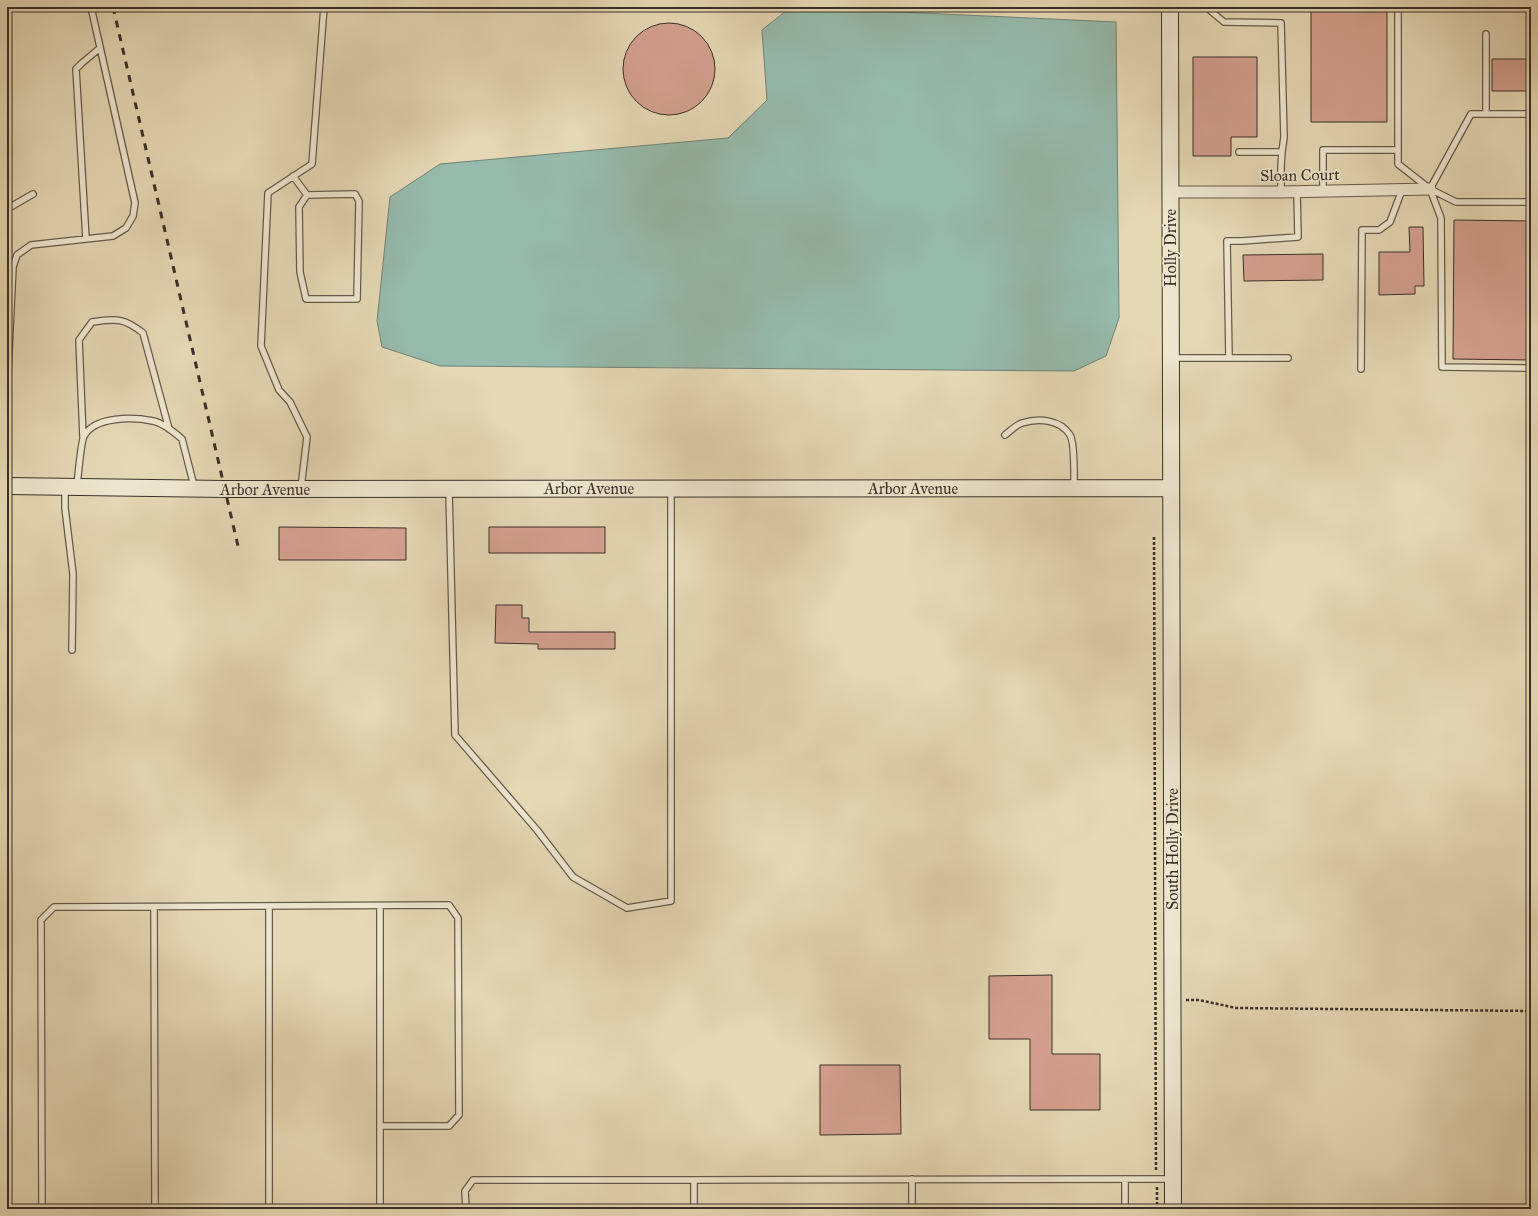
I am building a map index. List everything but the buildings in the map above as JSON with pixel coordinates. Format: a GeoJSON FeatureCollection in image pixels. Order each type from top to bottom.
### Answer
{"type":"FeatureCollection","features":[{"type":"Feature","properties":{"kind":"street","name":"Holly Drive"},"geometry":{"type":"LineString","coordinates":[[1170,7],[1171,488]]}},
{"type":"Feature","properties":{"kind":"street","name":"Sloan Court"},"geometry":{"type":"LineString","coordinates":[[1170,192],[1281,192],[1430,189]]}},
{"type":"Feature","properties":{"kind":"street","name":"Arbor Avenue"},"geometry":{"type":"LineString","coordinates":[[7,486],[301,489],[1171,488]]}},
{"type":"Feature","properties":{"kind":"street","name":"South Holly Drive"},"geometry":{"type":"LineString","coordinates":[[1171,488],[1174,1209]]}},
{"type":"Feature","properties":{"kind":"lane"},"geometry":{"type":"LineString","coordinates":[[7,392],[13,267],[17,255],[31,245],[113,236],[126,228],[133,216],[135,203],[91,7]]}},
{"type":"Feature","properties":{"kind":"lane"},"geometry":{"type":"LineString","coordinates":[[301,489],[307,437],[290,402],[279,390],[261,346],[268,193],[312,164],[324,7]]}},
{"type":"Feature","properties":{"kind":"lane"},"geometry":{"type":"LineString","coordinates":[[1206,7],[1224,22],[1281,23],[1284,136],[1281,166],[1281,192]]}},
{"type":"Feature","properties":{"kind":"lane"},"geometry":{"type":"LineString","coordinates":[[1398,7],[1398,164],[1430,189],[1456,202],[1531,202]]}},
{"type":"Feature","properties":{"kind":"lane"},"geometry":{"type":"LineString","coordinates":[[1486,34],[1486,114]]}},
{"type":"Feature","properties":{"kind":"lane"},"geometry":{"type":"LineString","coordinates":[[86,239],[76,69],[100,48]]}},
{"type":"Feature","properties":{"kind":"lane"},"geometry":{"type":"LineString","coordinates":[[1531,114],[1471,114],[1430,189],[1441,218],[1442,367],[1531,368]]}},
{"type":"Feature","properties":{"kind":"lane"},"geometry":{"type":"LineString","coordinates":[[1323,190],[1323,150],[1398,150]]}},
{"type":"Feature","properties":{"kind":"lane"},"geometry":{"type":"LineString","coordinates":[[1239,152],[1282,152]]}},
{"type":"Feature","properties":{"kind":"lane"},"geometry":{"type":"LineString","coordinates":[[293,176],[307,195]]}},
{"type":"Feature","properties":{"kind":"lane"},"geometry":{"type":"LineString","coordinates":[[1361,368],[1362,230],[1379,230],[1390,222],[1402,190]]}},
{"type":"Feature","properties":{"kind":"lane"},"geometry":{"type":"LineString","coordinates":[[1229,358],[1227,241],[1242,242],[1298,237],[1297,191]]}},
{"type":"Feature","properties":{"kind":"lane"},"geometry":{"type":"LineString","coordinates":[[7,209],[33,194]]}},
{"type":"Feature","properties":{"kind":"lane"},"geometry":{"type":"LineString","coordinates":[[355,194],[359,201],[357,298],[306,299],[300,272],[299,207],[307,195],[355,194]]}},
{"type":"Feature","properties":{"kind":"lane"},"geometry":{"type":"LineString","coordinates":[[72,650],[73,574],[65,508],[83,436],[79,340],[92,322],[114,319],[133,325],[142,333],[169,429]]}},
{"type":"Feature","properties":{"kind":"lane"},"geometry":{"type":"LineString","coordinates":[[1171,358],[1288,358]]}},
{"type":"Feature","properties":{"kind":"lane"},"geometry":{"type":"LineString","coordinates":[[83,436],[94,425],[117,419],[154,421],[169,429],[182,439],[194,488]]}},
{"type":"Feature","properties":{"kind":"lane"},"geometry":{"type":"LineString","coordinates":[[1005,435],[1021,423],[1041,420],[1057,423],[1070,436],[1074,459],[1074,488]]}},
{"type":"Feature","properties":{"kind":"lane"},"geometry":{"type":"LineString","coordinates":[[449,488],[455,735],[537,830],[573,877],[627,908],[671,901],[671,488]]}},
{"type":"Feature","properties":{"kind":"lane"},"geometry":{"type":"LineString","coordinates":[[42,1209],[41,920],[54,907],[449,905],[458,918],[459,1115],[449,1126],[380,1126]]}},
{"type":"Feature","properties":{"kind":"lane"},"geometry":{"type":"LineString","coordinates":[[154,906],[155,1209]]}},
{"type":"Feature","properties":{"kind":"lane"},"geometry":{"type":"LineString","coordinates":[[269,906],[269,1209]]}},
{"type":"Feature","properties":{"kind":"lane"},"geometry":{"type":"LineString","coordinates":[[380,906],[380,1209]]}},
{"type":"Feature","properties":{"kind":"lane"},"geometry":{"type":"LineString","coordinates":[[912,1179],[912,1209]]}},
{"type":"Feature","properties":{"kind":"lane"},"geometry":{"type":"LineString","coordinates":[[1125,1179],[1125,1209]]}},
{"type":"Feature","properties":{"kind":"lane"},"geometry":{"type":"LineString","coordinates":[[466,1209],[465,1191],[473,1180],[1173,1179]]}},
{"type":"Feature","properties":{"kind":"lane"},"geometry":{"type":"LineString","coordinates":[[694,1180],[694,1209]]}},
{"type":"Feature","properties":{"kind":"path"},"geometry":{"type":"LineString","coordinates":[[1154,537],[1156,1157]]}},
{"type":"Feature","properties":{"kind":"path"},"geometry":{"type":"LineString","coordinates":[[1173,1000],[1199,1000],[1236,1008],[1531,1011]]}},
{"type":"Feature","properties":{"kind":"path"},"geometry":{"type":"LineString","coordinates":[[1156,1202],[1157,1209]]}},
{"type":"Feature","properties":{"kind":"shaded area"},"geometry":{"type":"Polygon","coordinates":[[[791,7],[1116,22],[1119,318],[1106,356],[1074,371],[440,366],[382,347],[377,321],[390,197],[440,164],[728,138],[767,100],[762,30],[791,7]]]}},
{"type":"Feature","properties":{"kind":"railway"},"geometry":{"type":"LineString","coordinates":[[113,7],[238,546]]}}]}
